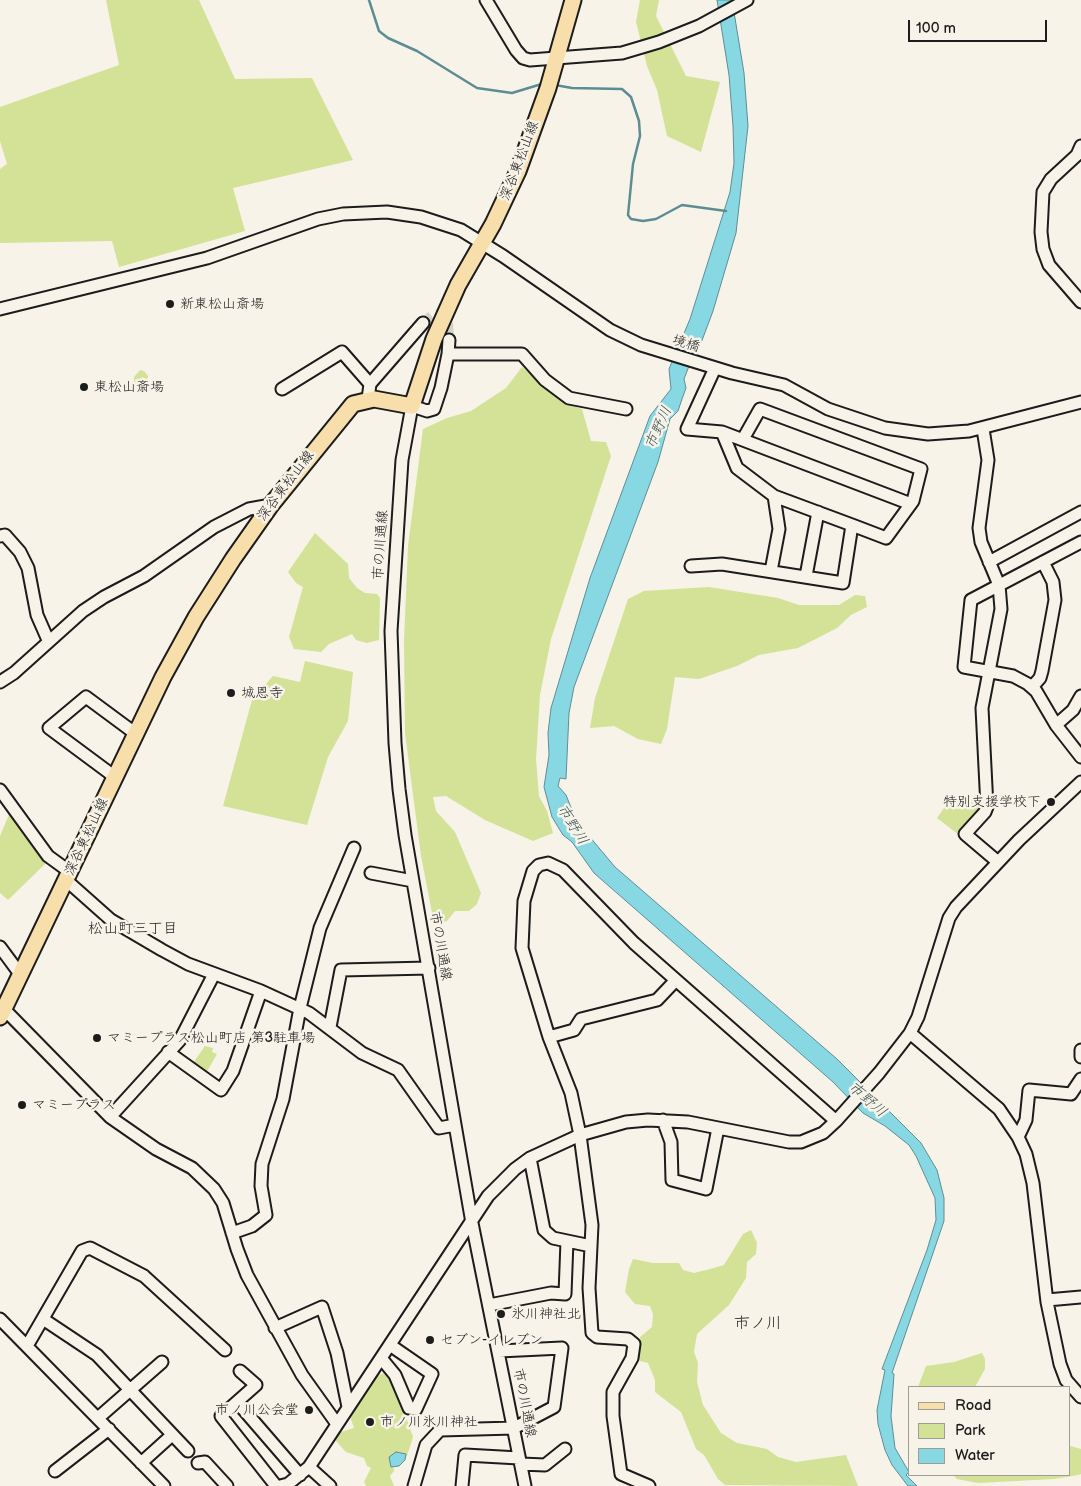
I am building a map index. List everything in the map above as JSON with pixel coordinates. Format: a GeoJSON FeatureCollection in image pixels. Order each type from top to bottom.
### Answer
{"type":"FeatureCollection","features":[{"type":"Feature","properties":{"kind":"main road","name":"深谷東松山線"},"geometry":{"type":"LineString","coordinates":[[412,406],[434,339],[458,285],[510,190],[549,83],[573,0]]}},
{"type":"Feature","properties":{"kind":"main road","name":"深谷東松山線"},"geometry":{"type":"LineString","coordinates":[[2,1013],[163,677],[196,617],[271,505],[347,410],[353,404],[368,399]]}},
{"type":"Feature","properties":{"kind":"main road"},"geometry":{"type":"LineString","coordinates":[[368,399],[412,406]]}},
{"type":"Feature","properties":{"kind":"street"},"geometry":{"type":"LineString","coordinates":[[486,0],[523,58],[530,60],[622,52],[659,42],[703,24],[747,0]]}},
{"type":"Feature","properties":{"kind":"street"},"geometry":{"type":"LineString","coordinates":[[1081,146],[1077,155],[1051,180],[1043,192],[1041,203],[1041,232],[1048,265],[1081,302]]}},
{"type":"Feature","properties":{"kind":"street","name":"境橋"},"geometry":{"type":"LineString","coordinates":[[0,309],[206,258],[318,219],[343,214],[387,212],[421,217],[454,227],[482,242],[610,330],[657,351],[784,385],[828,409],[885,428],[928,434],[983,429],[1081,402]]}},
{"type":"Feature","properties":{"kind":"street"},"geometry":{"type":"LineString","coordinates":[[368,399],[370,384],[424,323]]}},
{"type":"Feature","properties":{"kind":"street"},"geometry":{"type":"LineString","coordinates":[[412,406],[428,411],[434,409],[441,388],[450,340]]}},
{"type":"Feature","properties":{"kind":"street"},"geometry":{"type":"LineString","coordinates":[[282,389],[342,352],[370,384]]}},
{"type":"Feature","properties":{"kind":"street"},"geometry":{"type":"LineString","coordinates":[[448,354],[522,354],[545,380],[569,398],[626,410]]}},
{"type":"Feature","properties":{"kind":"street"},"geometry":{"type":"LineString","coordinates":[[711,367],[687,428],[722,432],[743,439],[911,504]]}},
{"type":"Feature","properties":{"kind":"street","name":"市の川通線"},"geometry":{"type":"LineString","coordinates":[[412,406],[402,468],[391,631],[395,743],[405,835],[472,1223],[525,1486]]}},
{"type":"Feature","properties":{"kind":"street"},"geometry":{"type":"LineString","coordinates":[[722,432],[737,468],[774,496],[886,538],[911,504],[922,469],[760,409],[743,439]]}},
{"type":"Feature","properties":{"kind":"street"},"geometry":{"type":"LineString","coordinates":[[983,429],[988,460],[979,528],[980,542],[999,585],[1001,609],[982,720],[987,806],[985,812],[965,834],[998,862]]}},
{"type":"Feature","properties":{"kind":"street"},"geometry":{"type":"LineString","coordinates":[[771,571],[779,529],[774,496]]}},
{"type":"Feature","properties":{"kind":"street"},"geometry":{"type":"LineString","coordinates":[[0,682],[20,668],[48,640],[100,600],[144,576],[214,527],[248,509],[271,505]]}},
{"type":"Feature","properties":{"kind":"street"},"geometry":{"type":"LineString","coordinates":[[806,576],[818,512]]}},
{"type":"Feature","properties":{"kind":"street"},"geometry":{"type":"LineString","coordinates":[[989,562],[1081,512]]}},
{"type":"Feature","properties":{"kind":"street"},"geometry":{"type":"LineString","coordinates":[[691,566],[722,564],[843,583],[852,525]]}},
{"type":"Feature","properties":{"kind":"street"},"geometry":{"type":"LineString","coordinates":[[0,536],[5,535],[20,552],[28,568],[37,615],[48,640]]}},
{"type":"Feature","properties":{"kind":"street"},"geometry":{"type":"LineString","coordinates":[[1081,542],[970,602],[964,667],[1021,679],[1032,687],[1056,725],[1081,757]]}},
{"type":"Feature","properties":{"kind":"street"},"geometry":{"type":"LineString","coordinates":[[1032,687],[1040,678],[1042,671],[1055,600],[1053,582],[1042,562]]}},
{"type":"Feature","properties":{"kind":"street"},"geometry":{"type":"LineString","coordinates":[[1056,725],[1073,710],[1081,696]]}},
{"type":"Feature","properties":{"kind":"street"},"geometry":{"type":"LineString","coordinates":[[115,777],[49,728],[86,697],[136,734]]}},
{"type":"Feature","properties":{"kind":"street"},"geometry":{"type":"LineString","coordinates":[[280,1486],[300,1475],[309,1467],[472,1223],[488,1196],[515,1169],[530,1158],[580,1136],[626,1122],[663,1120],[718,1128],[789,1142],[801,1142],[817,1136],[836,1121],[879,1073],[910,1033],[918,1017],[949,918],[966,895],[998,862],[1081,782]]}},
{"type":"Feature","properties":{"kind":"street"},"geometry":{"type":"LineString","coordinates":[[0,790],[48,856],[111,920],[188,964],[261,991],[300,1008],[330,1027],[362,1053],[398,1070],[439,1128],[455,1125]]}},
{"type":"Feature","properties":{"kind":"street"},"geometry":{"type":"LineString","coordinates":[[232,1233],[252,1226],[266,1214],[260,1174],[283,1099],[300,1008],[320,928],[354,848]]}},
{"type":"Feature","properties":{"kind":"street"},"geometry":{"type":"LineString","coordinates":[[649,1486],[621,1474],[612,1402],[613,1392],[632,1358],[634,1344],[628,1338],[597,1337],[592,1333],[589,1288],[592,1225],[580,1136],[571,1094],[548,1038],[525,960],[522,939],[524,902],[533,871],[539,865],[548,863],[563,870],[608,918],[836,1121]]}},
{"type":"Feature","properties":{"kind":"street"},"geometry":{"type":"LineString","coordinates":[[371,873],[413,881]]}},
{"type":"Feature","properties":{"kind":"street"},"geometry":{"type":"LineString","coordinates":[[0,947],[20,974]]}},
{"type":"Feature","properties":{"kind":"street"},"geometry":{"type":"LineString","coordinates":[[330,1027],[341,970],[429,968]]}},
{"type":"Feature","properties":{"kind":"street"},"geometry":{"type":"LineString","coordinates":[[110,1117],[186,1031],[214,974]]}},
{"type":"Feature","properties":{"kind":"street"},"geometry":{"type":"LineString","coordinates":[[548,1038],[574,1030],[581,1019],[657,1000],[676,980]]}},
{"type":"Feature","properties":{"kind":"street"},"geometry":{"type":"LineString","coordinates":[[168,1052],[221,1090],[233,1071],[261,991]]}},
{"type":"Feature","properties":{"kind":"street"},"geometry":{"type":"LineString","coordinates":[[2,1013],[110,1117],[133,1134],[192,1168],[214,1189],[223,1203],[247,1276],[302,1375],[338,1424]]}},
{"type":"Feature","properties":{"kind":"street"},"geometry":{"type":"LineString","coordinates":[[910,1033],[999,1109],[1018,1137],[1026,1154],[1033,1183],[1047,1300],[1060,1364],[1066,1380],[1081,1397]]}},
{"type":"Feature","properties":{"kind":"street"},"geometry":{"type":"LineString","coordinates":[[1081,1050],[1081,1057]]}},
{"type":"Feature","properties":{"kind":"street"},"geometry":{"type":"LineString","coordinates":[[1018,1137],[1026,1120],[1029,1090],[1071,1094],[1081,1079]]}},
{"type":"Feature","properties":{"kind":"street"},"geometry":{"type":"LineString","coordinates":[[663,1120],[671,1142],[672,1180],[706,1189],[718,1128]]}},
{"type":"Feature","properties":{"kind":"street"},"geometry":{"type":"LineString","coordinates":[[530,1158],[544,1230],[553,1238],[591,1246]]}},
{"type":"Feature","properties":{"kind":"street"},"geometry":{"type":"LineString","coordinates":[[489,1305],[551,1293],[565,1294],[568,1241]]}},
{"type":"Feature","properties":{"kind":"street"},"geometry":{"type":"LineString","coordinates":[[27,1346],[82,1251],[90,1248],[144,1276],[225,1350]]}},
{"type":"Feature","properties":{"kind":"street"},"geometry":{"type":"LineString","coordinates":[[1047,1300],[1081,1297]]}},
{"type":"Feature","properties":{"kind":"street"},"geometry":{"type":"LineString","coordinates":[[275,1328],[322,1307],[337,1353],[348,1407]]}},
{"type":"Feature","properties":{"kind":"street"},"geometry":{"type":"LineString","coordinates":[[0,1319],[164,1486]]}},
{"type":"Feature","properties":{"kind":"street"},"geometry":{"type":"LineString","coordinates":[[43,1319],[97,1354],[188,1451]]}},
{"type":"Feature","properties":{"kind":"street"},"geometry":{"type":"LineString","coordinates":[[381,1358],[395,1375],[409,1408],[416,1409],[432,1374],[390,1345]]}},
{"type":"Feature","properties":{"kind":"street"},"geometry":{"type":"LineString","coordinates":[[414,1486],[426,1445],[440,1430],[514,1428],[554,1407],[562,1348],[499,1351]]}},
{"type":"Feature","properties":{"kind":"street"},"geometry":{"type":"LineString","coordinates":[[98,1418],[162,1362]]}},
{"type":"Feature","properties":{"kind":"street"},"geometry":{"type":"LineString","coordinates":[[240,1371],[256,1385],[221,1416],[276,1486]]}},
{"type":"Feature","properties":{"kind":"street"},"geometry":{"type":"LineString","coordinates":[[238,1402],[300,1475]]}},
{"type":"Feature","properties":{"kind":"street"},"geometry":{"type":"LineString","coordinates":[[55,1471],[109,1428]]}},
{"type":"Feature","properties":{"kind":"street"},"geometry":{"type":"LineString","coordinates":[[141,1463],[172,1436]]}},
{"type":"Feature","properties":{"kind":"street"},"geometry":{"type":"LineString","coordinates":[[462,1486],[465,1455],[545,1465],[564,1449]]}},
{"type":"Feature","properties":{"kind":"street"},"geometry":{"type":"LineString","coordinates":[[198,1463],[204,1462],[227,1486]]}},
{"type":"Feature","properties":{"kind":"street"},"geometry":{"type":"LineString","coordinates":[[309,1467],[330,1486]]}},
{"type":"Feature","properties":{"kind":"green space"},"geometry":{"type":"Polygon","coordinates":[[[106,0],[199,0],[235,79],[312,78],[353,160],[233,188],[245,231],[119,267],[112,241],[0,243],[0,169],[7,164],[0,141],[0,107],[119,65],[106,0]]]}},
{"type":"Feature","properties":{"kind":"green space"},"geometry":{"type":"Polygon","coordinates":[[[640,0],[659,0],[656,16],[686,76],[720,82],[701,152],[667,136],[657,90],[647,66],[636,22],[640,0]]]}},
{"type":"Feature","properties":{"kind":"green space"},"geometry":{"type":"Polygon","coordinates":[[[522,367],[567,404],[582,409],[591,441],[606,442],[611,456],[551,639],[540,695],[536,759],[539,796],[547,811],[553,833],[533,841],[485,820],[446,796],[433,797],[436,811],[455,832],[481,893],[477,904],[469,911],[455,911],[447,921],[438,924],[433,918],[421,856],[405,733],[404,641],[408,546],[423,429],[447,418],[471,411],[506,388],[522,367]]]}},
{"type":"Feature","properties":{"kind":"green space"},"geometry":{"type":"Polygon","coordinates":[[[140,370],[144,371],[148,376],[148,391],[141,394],[134,388],[134,377],[140,370]]]}},
{"type":"Feature","properties":{"kind":"green space"},"geometry":{"type":"Polygon","coordinates":[[[315,533],[348,564],[349,578],[357,588],[365,593],[377,594],[380,598],[379,640],[367,643],[356,640],[352,634],[329,644],[321,652],[294,649],[289,637],[303,587],[296,583],[288,572],[315,533]]]}},
{"type":"Feature","properties":{"kind":"green space"},"geometry":{"type":"Polygon","coordinates":[[[709,587],[778,598],[799,605],[839,605],[855,595],[865,596],[867,607],[851,615],[837,628],[798,648],[759,655],[737,666],[699,679],[675,677],[667,729],[661,744],[638,739],[614,726],[590,728],[595,698],[628,599],[644,591],[709,587]]]}},
{"type":"Feature","properties":{"kind":"green space"},"geometry":{"type":"Polygon","coordinates":[[[305,661],[353,672],[348,721],[328,757],[307,825],[223,806],[252,700],[273,676],[300,682],[305,661]]]}},
{"type":"Feature","properties":{"kind":"green space"},"geometry":{"type":"Polygon","coordinates":[[[953,795],[981,800],[981,809],[959,835],[937,818],[953,795]]]}},
{"type":"Feature","properties":{"kind":"green space"},"geometry":{"type":"Polygon","coordinates":[[[10,812],[46,863],[8,900],[0,893],[0,836],[10,812]]]}},
{"type":"Feature","properties":{"kind":"green space"},"geometry":{"type":"Polygon","coordinates":[[[205,1046],[213,1048],[212,1052],[217,1054],[205,1075],[191,1066],[205,1046]]]}},
{"type":"Feature","properties":{"kind":"green space"},"geometry":{"type":"Polygon","coordinates":[[[751,1230],[757,1243],[756,1254],[747,1262],[746,1278],[729,1305],[697,1334],[694,1352],[698,1363],[697,1382],[703,1405],[721,1433],[737,1443],[767,1449],[778,1457],[796,1462],[846,1455],[858,1486],[725,1485],[718,1479],[704,1455],[696,1449],[681,1412],[655,1392],[655,1380],[648,1363],[637,1358],[640,1337],[652,1327],[653,1314],[650,1306],[635,1304],[625,1292],[629,1269],[633,1259],[653,1263],[679,1263],[683,1270],[694,1273],[724,1265],[743,1234],[751,1230]]]}},
{"type":"Feature","properties":{"kind":"green space"},"geometry":{"type":"Polygon","coordinates":[[[982,1353],[985,1359],[985,1369],[976,1386],[918,1386],[926,1366],[954,1362],[982,1353]]]}},
{"type":"Feature","properties":{"kind":"green space"},"geometry":{"type":"Polygon","coordinates":[[[384,1373],[396,1387],[413,1437],[407,1456],[393,1464],[394,1471],[390,1476],[394,1486],[366,1486],[364,1482],[371,1468],[367,1466],[364,1458],[346,1452],[336,1441],[341,1432],[354,1428],[350,1416],[376,1376],[384,1373]]]}},
{"type":"Feature","properties":{"kind":"green space"},"geometry":{"type":"Polygon","coordinates":[[[1071,1446],[1081,1449],[1081,1474],[1078,1475],[1054,1479],[978,1483],[957,1479],[954,1476],[1071,1476],[1071,1446]]]}},
{"type":"Feature","properties":{"kind":"water","name":"市野川"},"geometry":{"type":"Polygon","coordinates":[[[717,0],[732,0],[744,73],[748,126],[736,233],[713,311],[701,343],[698,343],[684,379],[686,388],[678,411],[670,419],[658,462],[574,687],[569,713],[566,779],[560,778],[558,786],[566,795],[580,830],[589,836],[615,867],[837,1059],[921,1143],[937,1170],[944,1198],[944,1221],[892,1373],[894,1374],[891,1416],[895,1448],[908,1470],[906,1475],[917,1486],[908,1486],[892,1465],[885,1450],[878,1424],[877,1410],[885,1370],[882,1369],[927,1250],[936,1220],[935,1198],[916,1156],[909,1145],[885,1126],[863,1113],[833,1082],[594,873],[572,842],[563,835],[552,817],[544,787],[549,755],[548,733],[551,708],[590,578],[650,416],[671,389],[669,369],[690,319],[730,192],[734,163],[729,75],[717,0]]]}},
{"type":"Feature","properties":{"kind":"water"},"geometry":{"type":"Polygon","coordinates":[[[396,1452],[406,1454],[405,1460],[399,1466],[391,1467],[389,1457],[396,1452]]]}},
{"type":"Feature","properties":{"kind":"waterway"},"geometry":{"type":"LineString","coordinates":[[369,0],[379,31],[388,38],[417,51],[477,88],[512,93],[545,83]]}},
{"type":"Feature","properties":{"kind":"waterway"},"geometry":{"type":"LineString","coordinates":[[555,85],[572,88],[622,89],[631,97],[639,121],[640,136],[633,164],[628,215],[631,219],[643,221],[656,219],[682,205],[726,211]]}},
{"type":"Feature","properties":{"kind":"tunnel"},"geometry":{"type":"LineString","coordinates":[[423,323],[432,316],[440,314],[447,318],[449,340]]}},
{"type":"Feature","properties":{"kind":"place","name":"新東松山斎場"},"geometry":{"type":"Point","coordinates":[170,304]}},
{"type":"Feature","properties":{"kind":"place","name":"東松山斎場"},"geometry":{"type":"Point","coordinates":[84,387]}},
{"type":"Feature","properties":{"kind":"place","name":"城恩寺"},"geometry":{"type":"Point","coordinates":[231,693]}},
{"type":"Feature","properties":{"kind":"place","name":"特別支援学校下"},"geometry":{"type":"Point","coordinates":[1051,802]}},
{"type":"Feature","properties":{"kind":"place","name":"マミープラス松山町店 第3駐車場"},"geometry":{"type":"Point","coordinates":[97,1038]}},
{"type":"Feature","properties":{"kind":"place","name":"マミープラス"},"geometry":{"type":"Point","coordinates":[22,1105]}},
{"type":"Feature","properties":{"kind":"place","name":"氷川神社北"},"geometry":{"type":"Point","coordinates":[501,1314]}},
{"type":"Feature","properties":{"kind":"place","name":"セブン-イレブン"},"geometry":{"type":"Point","coordinates":[430,1340]}},
{"type":"Feature","properties":{"kind":"place","name":"市ノ川公会堂"},"geometry":{"type":"Point","coordinates":[309,1410]}},
{"type":"Feature","properties":{"kind":"place","name":"市ノ川氷川神社"},"geometry":{"type":"Point","coordinates":[370,1422]}},
{"type":"Feature","properties":{"kind":"district","name":"松山町三丁目"},"geometry":{"type":"Point","coordinates":[133,929]}},
{"type":"Feature","properties":{"kind":"district","name":"市ノ川"},"geometry":{"type":"Point","coordinates":[758,1324]}}]}
